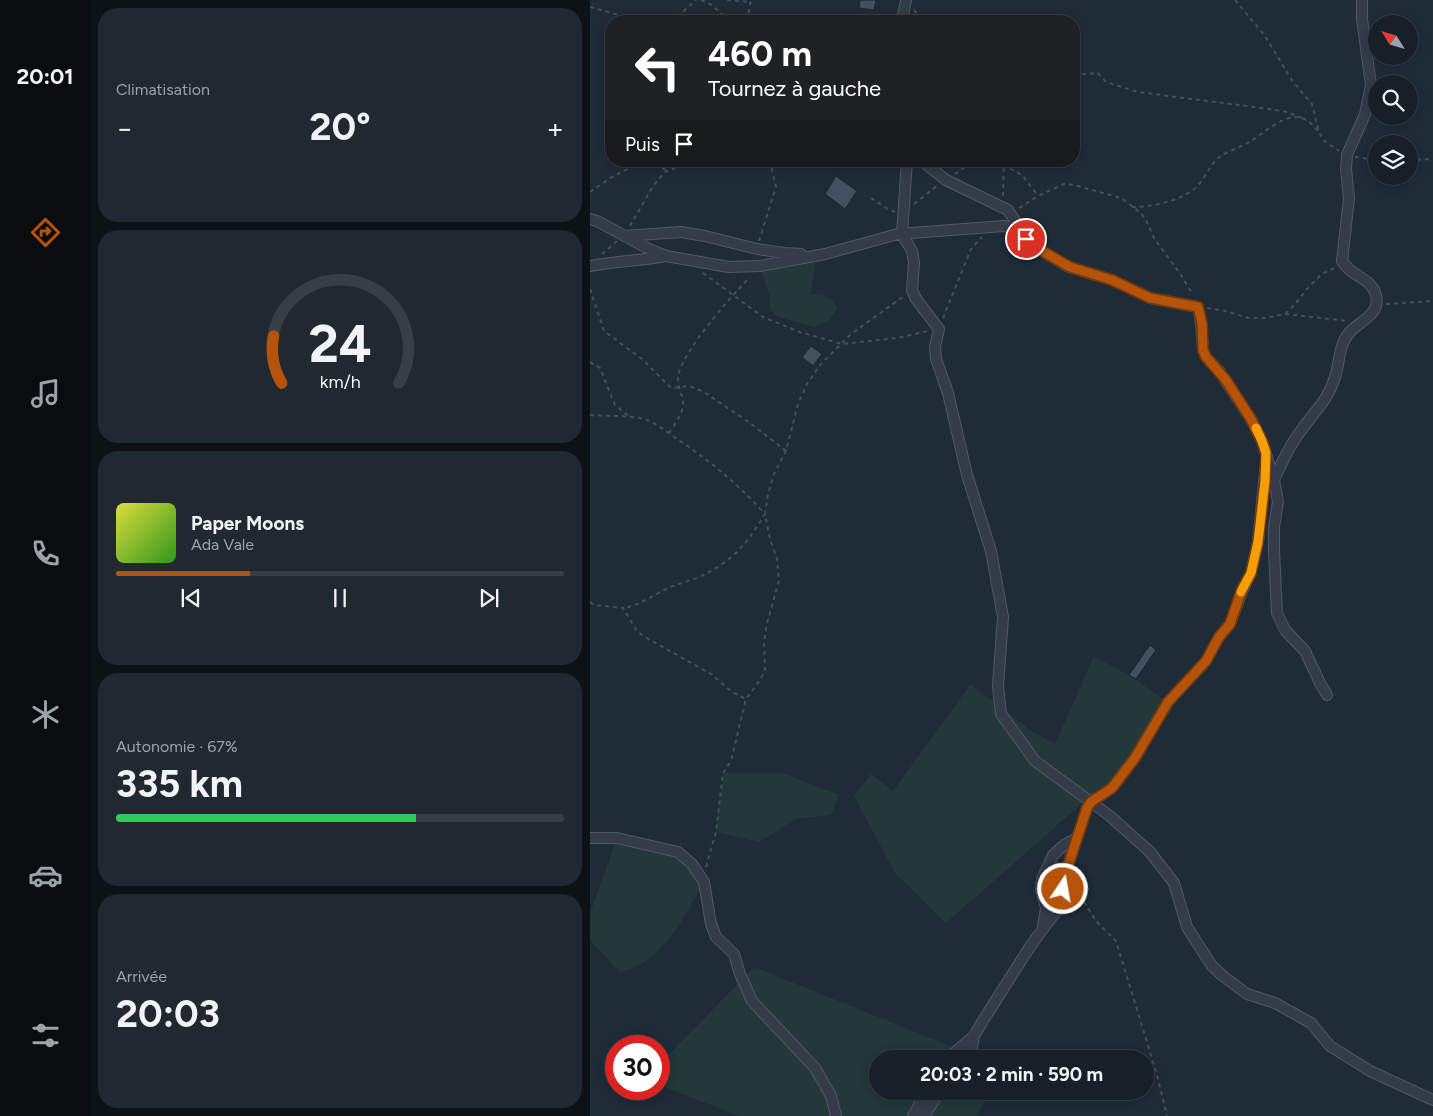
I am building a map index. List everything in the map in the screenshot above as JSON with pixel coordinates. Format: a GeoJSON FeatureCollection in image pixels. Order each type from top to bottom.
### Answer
{"type":"FeatureCollection","features":[{"type":"Feature","properties":{"kind":"street"},"geometry":{"type":"LineString","coordinates":[[1262,507],[1290,448],[1302,428],[1320,408],[1330,390],[1337,371],[1344,339],[1349,332],[1371,316],[1377,302],[1371,283],[1345,266],[1342,261],[1349,198],[1346,169],[1347,155],[1365,114],[1371,85],[1362,20],[1362,0]]}},
{"type":"Feature","properties":{"kind":"street"},"geometry":{"type":"LineString","coordinates":[[904,15],[909,3]]}},
{"type":"Feature","properties":{"kind":"street"},"geometry":{"type":"LineString","coordinates":[[907,167],[902,234],[912,251],[914,263],[912,290],[916,299],[939,328],[935,347],[936,359],[948,392],[967,475],[991,551],[1003,617],[998,686],[1001,714],[1035,761],[1110,816],[1150,852],[1174,883],[1187,927],[1212,966],[1223,976],[1247,994],[1275,1003],[1311,1023],[1330,1046],[1370,1071],[1433,1100]]}},
{"type":"Feature","properties":{"kind":"street"},"geometry":{"type":"LineString","coordinates":[[930,167],[946,180],[1007,210],[1028,241]]}},
{"type":"Feature","properties":{"kind":"street"},"geometry":{"type":"LineString","coordinates":[[590,219],[666,256],[730,267],[760,266],[825,254],[902,234],[1010,227],[1037,248],[1070,267],[1112,280],[1150,298],[1198,307],[1202,323],[1203,350],[1206,357],[1224,377],[1251,419],[1262,441],[1274,480],[1278,502],[1274,527],[1277,613],[1285,630],[1305,651],[1327,695]]}},
{"type":"Feature","properties":{"kind":"street"},"geometry":{"type":"LineString","coordinates":[[624,236],[680,232],[705,236],[756,250],[784,254],[825,254]]}},
{"type":"Feature","properties":{"kind":"street"},"geometry":{"type":"LineString","coordinates":[[593,262],[608,263],[666,256]]}},
{"type":"Feature","properties":{"kind":"street"},"geometry":{"type":"LineString","coordinates":[[958,1050],[974,1036],[1012,974],[1055,913],[1061,900],[1065,878],[1087,808],[1091,802],[1112,788],[1135,758],[1168,702],[1206,661],[1219,637],[1230,624],[1242,589],[1251,573],[1258,542],[1266,453]]}},
{"type":"Feature","properties":{"kind":"street"},"geometry":{"type":"LineString","coordinates":[[590,838],[617,838],[678,852],[692,864],[704,882],[711,924],[716,937],[734,954],[747,994],[815,1068],[831,1096],[836,1116]]}},
{"type":"Feature","properties":{"kind":"street"},"geometry":{"type":"LineString","coordinates":[[1043,929],[1046,908],[1041,890],[1042,879],[1053,855],[1064,845],[1077,838]]}},
{"type":"Feature","properties":{"kind":"street"},"geometry":{"type":"LineString","coordinates":[[972,1050],[974,1036]]}},
{"type":"Feature","properties":{"kind":"street"},"geometry":{"type":"LineString","coordinates":[[913,1116],[922,1100]]}},
{"type":"Feature","properties":{"kind":"street"},"geometry":{"type":"LineString","coordinates":[[924,1116],[934,1100]]}},
{"type":"Feature","properties":{"kind":"path"},"geometry":{"type":"LineString","coordinates":[[679,15],[696,0]]}},
{"type":"Feature","properties":{"kind":"path"},"geometry":{"type":"LineString","coordinates":[[701,0],[712,5],[723,15]]}},
{"type":"Feature","properties":{"kind":"path"},"geometry":{"type":"LineString","coordinates":[[727,0],[751,1],[748,15]]}},
{"type":"Feature","properties":{"kind":"path"},"geometry":{"type":"LineString","coordinates":[[1235,0],[1265,36],[1293,82],[1312,104],[1323,140],[1331,147],[1347,155],[1368,159]]}},
{"type":"Feature","properties":{"kind":"path"},"geometry":{"type":"LineString","coordinates":[[909,3],[919,15]]}},
{"type":"Feature","properties":{"kind":"path"},"geometry":{"type":"LineString","coordinates":[[590,7],[619,15]]}},
{"type":"Feature","properties":{"kind":"path"},"geometry":{"type":"LineString","coordinates":[[1080,74],[1098,73],[1106,82],[1138,92],[1287,112],[1309,122],[1319,132]]}},
{"type":"Feature","properties":{"kind":"path"},"geometry":{"type":"LineString","coordinates":[[1130,206],[1146,207],[1166,202],[1193,190],[1219,157],[1250,142],[1276,124],[1293,117],[1302,118]]}},
{"type":"Feature","properties":{"kind":"path"},"geometry":{"type":"LineString","coordinates":[[1418,160],[1433,160]]}},
{"type":"Feature","properties":{"kind":"path"},"geometry":{"type":"LineString","coordinates":[[590,192],[628,167]]}},
{"type":"Feature","properties":{"kind":"path"},"geometry":{"type":"LineString","coordinates":[[660,167],[668,171]]}},
{"type":"Feature","properties":{"kind":"path"},"geometry":{"type":"LineString","coordinates":[[593,262],[624,236],[653,186],[668,171],[678,167]]}},
{"type":"Feature","properties":{"kind":"path"},"geometry":{"type":"LineString","coordinates":[[756,250],[776,187],[771,167]]}},
{"type":"Feature","properties":{"kind":"path"},"geometry":{"type":"LineString","coordinates":[[870,198],[886,208],[904,215],[916,202],[965,167]]}},
{"type":"Feature","properties":{"kind":"path"},"geometry":{"type":"LineString","coordinates":[[1003,167],[1007,210],[1064,184],[1121,198],[1141,213],[1146,220],[1154,238],[1181,275],[1198,307],[1226,311],[1248,318],[1264,318],[1284,314],[1337,319],[1359,324]]}},
{"type":"Feature","properties":{"kind":"path"},"geometry":{"type":"LineString","coordinates":[[1005,167],[1022,175],[1038,196]]}},
{"type":"Feature","properties":{"kind":"path"},"geometry":{"type":"LineString","coordinates":[[701,271],[763,317],[800,332],[842,344],[897,338],[939,328],[971,249],[994,227]]}},
{"type":"Feature","properties":{"kind":"path"},"geometry":{"type":"LineString","coordinates":[[669,434],[680,416],[684,404],[678,388],[678,375],[689,352],[732,295],[760,266]]}},
{"type":"Feature","properties":{"kind":"path"},"geometry":{"type":"LineString","coordinates":[[1284,314],[1296,305],[1312,283],[1322,274],[1333,268],[1345,266]]}},
{"type":"Feature","properties":{"kind":"path"},"geometry":{"type":"LineString","coordinates":[[590,289],[604,331],[642,359],[671,388],[689,386],[704,392],[786,451]]}},
{"type":"Feature","properties":{"kind":"path"},"geometry":{"type":"LineString","coordinates":[[704,882],[704,873],[716,832],[723,773],[731,761],[746,699],[765,670],[764,643],[767,623],[779,581],[777,559],[770,539],[765,514],[774,474],[786,451],[798,404],[807,384],[820,365],[851,334],[912,290]]}},
{"type":"Feature","properties":{"kind":"path"},"geometry":{"type":"LineString","coordinates":[[1377,302],[1389,305],[1433,301]]}},
{"type":"Feature","properties":{"kind":"path"},"geometry":{"type":"LineString","coordinates":[[590,362],[600,368],[615,405],[630,417]]}},
{"type":"Feature","properties":{"kind":"path"},"geometry":{"type":"LineString","coordinates":[[590,415],[644,419],[669,434],[727,475],[765,514]]}},
{"type":"Feature","properties":{"kind":"path"},"geometry":{"type":"LineString","coordinates":[[590,602],[595,605],[632,607],[668,588],[699,577],[731,559],[754,533],[765,514]]}},
{"type":"Feature","properties":{"kind":"path"},"geometry":{"type":"LineString","coordinates":[[623,608],[643,636],[711,674],[732,692],[746,699]]}},
{"type":"Feature","properties":{"kind":"path"},"geometry":{"type":"LineString","coordinates":[[1065,878],[1083,900],[1096,921],[1116,941],[1157,1075],[1167,1116]]}},
{"type":"Feature","properties":{"kind":"green space"},"geometry":{"type":"Polygon","coordinates":[[[816,256],[811,294],[830,298],[837,309],[828,321],[814,327],[776,316],[770,309],[770,298],[760,266],[816,256]]]}},
{"type":"Feature","properties":{"kind":"green space"},"geometry":{"type":"Polygon","coordinates":[[[1094,656],[1129,675],[1168,702],[1112,788],[1087,799],[946,923],[895,873],[854,796],[871,774],[893,791],[970,685],[1001,706],[1030,730],[1055,744],[1094,656]]]}},
{"type":"Feature","properties":{"kind":"green space"},"geometry":{"type":"Polygon","coordinates":[[[723,773],[783,773],[839,795],[831,815],[795,819],[760,842],[716,832],[723,773]]]}},
{"type":"Feature","properties":{"kind":"green space"},"geometry":{"type":"Polygon","coordinates":[[[617,838],[678,852],[704,882],[680,923],[658,951],[646,961],[620,973],[590,940],[590,913],[617,838]]]}},
{"type":"Feature","properties":{"kind":"green space"},"geometry":{"type":"Polygon","coordinates":[[[754,967],[961,1050],[869,1050],[869,1100],[986,1100],[976,1116],[739,1116],[670,1089],[670,1054],[754,967]]]}},
{"type":"Feature","properties":{"kind":"building"},"geometry":{"type":"Polygon","coordinates":[[[860,0],[876,0],[874,10],[859,8],[860,0]]]}},
{"type":"Feature","properties":{"kind":"building"},"geometry":{"type":"Polygon","coordinates":[[[836,176],[857,191],[845,209],[825,194],[836,176]]]}},
{"type":"Feature","properties":{"kind":"building"},"geometry":{"type":"Polygon","coordinates":[[[811,346],[822,354],[813,366],[802,357],[811,346]]]}},
{"type":"Feature","properties":{"kind":"building"},"geometry":{"type":"Polygon","coordinates":[[[1150,645],[1156,650],[1136,679],[1129,675],[1150,645]]]}},
{"type":"Feature","properties":{"kind":"slow traffic"},"geometry":{"type":"LineString","coordinates":[[1241,592],[1251,573],[1258,542],[1265,481],[1266,453],[1256,428]]}},
{"type":"Feature","properties":{"kind":"route"},"geometry":{"type":"LineString","coordinates":[[1026,239],[1037,248],[1070,267],[1112,280],[1150,298],[1198,307],[1202,323],[1203,350],[1206,357],[1220,371],[1233,390],[1251,419],[1266,453],[1265,481],[1258,542],[1251,573],[1242,589],[1230,624],[1219,637],[1206,661],[1168,702],[1135,758],[1112,788],[1091,802],[1087,808],[1072,850],[1063,889]]}}]}
